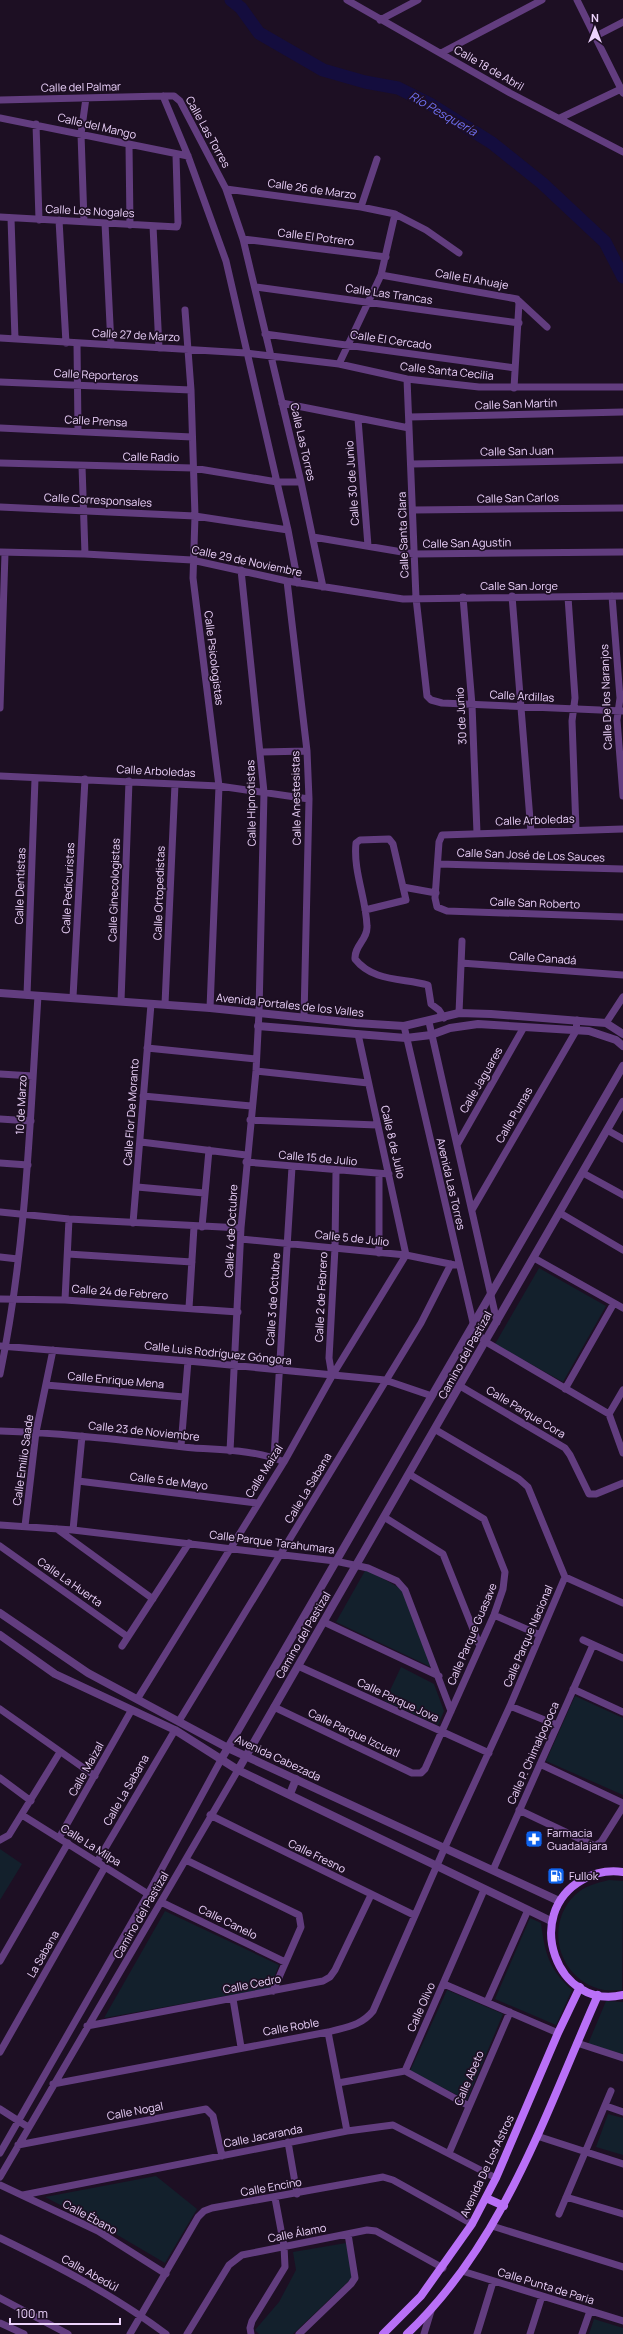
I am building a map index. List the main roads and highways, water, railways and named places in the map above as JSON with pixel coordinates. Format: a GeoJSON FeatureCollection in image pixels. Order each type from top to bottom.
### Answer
{"type":"FeatureCollection","features":[{"type":"Feature","properties":{"kind":"main road"},"geometry":{"type":"LineString","coordinates":[[623,1872],[614,1871],[591,1874],[573,1885],[559,1901],[551,1921],[550,1940],[555,1958],[565,1975],[580,1987],[598,1995],[623,1995]]}},
{"type":"Feature","properties":{"kind":"main road","name":"Avenida De Los Astros"},"geometry":{"type":"LineString","coordinates":[[383,2334],[421,2296],[443,2268],[472,2224],[496,2178],[558,2033],[580,1987]]}},
{"type":"Feature","properties":{"kind":"main road"},"geometry":{"type":"LineString","coordinates":[[406,2334],[431,2311],[462,2271],[504,2206],[537,2136],[598,1995]]}},
{"type":"Feature","properties":{"kind":"main road"},"geometry":{"type":"LineString","coordinates":[[486,2198],[504,2206]]}},
{"type":"Feature","properties":{"kind":"waterway","name":"Río Pesquería"},"geometry":{"type":"LineString","coordinates":[[231,0],[241,8],[259,33],[323,70],[365,82],[398,88],[430,104],[492,143],[542,183],[605,242],[623,277]]}},
{"type":"Feature","properties":{"kind":"place","name":"Farmacia Guadalajara"},"geometry":{"type":"Point","coordinates":[534,1839]}},
{"type":"Feature","properties":{"kind":"place","name":"Fullok"},"geometry":{"type":"Point","coordinates":[556,1876]}}]}
